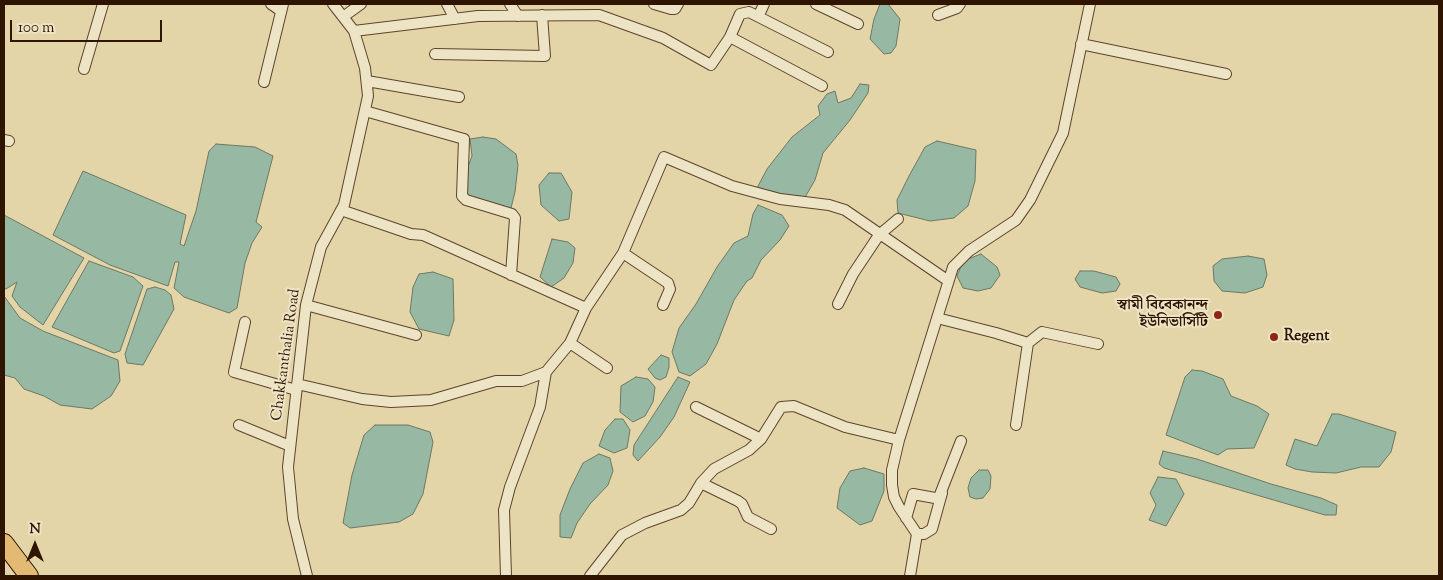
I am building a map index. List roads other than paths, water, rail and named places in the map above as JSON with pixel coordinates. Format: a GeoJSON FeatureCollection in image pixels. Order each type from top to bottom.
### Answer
{"type":"FeatureCollection","features":[{"type":"Feature","properties":{"kind":"highway"},"geometry":{"type":"LineString","coordinates":[[4,543],[29,576]]}},
{"type":"Feature","properties":{"kind":"street"},"geometry":{"type":"LineString","coordinates":[[84,69],[103,4]]}},
{"type":"Feature","properties":{"kind":"street"},"geometry":{"type":"LineString","coordinates":[[264,82],[282,7],[271,4]]}},
{"type":"Feature","properties":{"kind":"street","name":"Chakkanthalia Road"},"geometry":{"type":"LineString","coordinates":[[307,576],[293,519],[288,467],[306,304],[321,248],[341,210],[368,96],[365,68],[354,31],[333,4]]}},
{"type":"Feature","properties":{"kind":"street"},"geometry":{"type":"LineString","coordinates":[[343,17],[361,4]]}},
{"type":"Feature","properties":{"kind":"street"},"geometry":{"type":"LineString","coordinates":[[446,4],[455,19]]}},
{"type":"Feature","properties":{"kind":"street"},"geometry":{"type":"LineString","coordinates":[[510,4],[518,16]]}},
{"type":"Feature","properties":{"kind":"street"},"geometry":{"type":"LineString","coordinates":[[654,4],[673,9],[678,4]]}},
{"type":"Feature","properties":{"kind":"street"},"geometry":{"type":"LineString","coordinates":[[759,15],[764,4]]}},
{"type":"Feature","properties":{"kind":"street"},"geometry":{"type":"LineString","coordinates":[[816,4],[858,24]]}},
{"type":"Feature","properties":{"kind":"street"},"geometry":{"type":"LineString","coordinates":[[938,15],[957,8],[960,4]]}},
{"type":"Feature","properties":{"kind":"street"},"geometry":{"type":"LineString","coordinates":[[910,576],[917,534],[894,497],[892,470],[899,440],[947,280],[953,267],[960,259],[1010,225],[1030,200],[1063,132],[1088,4]]}},
{"type":"Feature","properties":{"kind":"street"},"geometry":{"type":"LineString","coordinates":[[354,31],[455,19],[542,15],[582,9],[655,35],[711,65],[730,37],[740,14],[749,12],[759,15],[828,52]]}},
{"type":"Feature","properties":{"kind":"street"},"geometry":{"type":"LineString","coordinates":[[435,54],[545,56],[542,15]]}},
{"type":"Feature","properties":{"kind":"street"},"geometry":{"type":"LineString","coordinates":[[730,37],[822,86]]}},
{"type":"Feature","properties":{"kind":"street"},"geometry":{"type":"LineString","coordinates":[[1081,44],[1226,74]]}},
{"type":"Feature","properties":{"kind":"street"},"geometry":{"type":"LineString","coordinates":[[366,81],[459,97]]}},
{"type":"Feature","properties":{"kind":"street"},"geometry":{"type":"LineString","coordinates":[[365,111],[464,139],[462,196],[466,200],[512,214],[515,218],[511,276]]}},
{"type":"Feature","properties":{"kind":"street"},"geometry":{"type":"LineString","coordinates":[[245,322],[234,372],[296,387],[362,399],[391,402],[423,400],[464,392],[496,381],[522,382],[546,372],[570,343],[586,308],[623,252],[664,157],[732,186],[780,199],[829,205],[845,210],[947,280]]}},
{"type":"Feature","properties":{"kind":"street"},"geometry":{"type":"LineString","coordinates":[[341,210],[411,234],[422,235],[586,308]]}},
{"type":"Feature","properties":{"kind":"street"},"geometry":{"type":"LineString","coordinates":[[838,304],[853,274],[879,235],[898,219]]}},
{"type":"Feature","properties":{"kind":"street"},"geometry":{"type":"LineString","coordinates":[[623,252],[668,283],[670,289],[663,304]]}},
{"type":"Feature","properties":{"kind":"street"},"geometry":{"type":"LineString","coordinates":[[306,304],[416,335]]}},
{"type":"Feature","properties":{"kind":"street"},"geometry":{"type":"LineString","coordinates":[[937,318],[996,332],[1028,343]]}},
{"type":"Feature","properties":{"kind":"street"},"geometry":{"type":"LineString","coordinates":[[1016,425],[1028,343],[1042,332],[1098,344]]}},
{"type":"Feature","properties":{"kind":"street"},"geometry":{"type":"LineString","coordinates":[[570,343],[607,368]]}},
{"type":"Feature","properties":{"kind":"street"},"geometry":{"type":"LineString","coordinates":[[506,576],[504,510],[510,487],[540,408],[546,372]]}},
{"type":"Feature","properties":{"kind":"street"},"geometry":{"type":"LineString","coordinates":[[590,576],[622,535],[645,523],[681,510],[689,503],[701,483],[714,469],[749,450],[761,439],[777,411],[787,405],[794,406],[845,427],[899,440]]}},
{"type":"Feature","properties":{"kind":"street"},"geometry":{"type":"LineString","coordinates":[[696,407],[761,439]]}},
{"type":"Feature","properties":{"kind":"street"},"geometry":{"type":"LineString","coordinates":[[239,424],[290,446]]}},
{"type":"Feature","properties":{"kind":"street"},"geometry":{"type":"LineString","coordinates":[[917,534],[924,534],[932,530],[942,492],[961,441]]}},
{"type":"Feature","properties":{"kind":"street"},"geometry":{"type":"LineString","coordinates":[[701,483],[738,501],[742,504],[748,517],[771,529]]}},
{"type":"Feature","properties":{"kind":"street"},"geometry":{"type":"LineString","coordinates":[[906,518],[913,494],[935,498],[942,492]]}},
{"type":"Feature","properties":{"kind":"place","name":"স্বামী বিবেকানন্দ ইউনিভার্সিটি"},"geometry":{"type":"Point","coordinates":[1218,315]}},
{"type":"Feature","properties":{"kind":"place","name":"Regent"},"geometry":{"type":"Point","coordinates":[1274,337]}}]}
